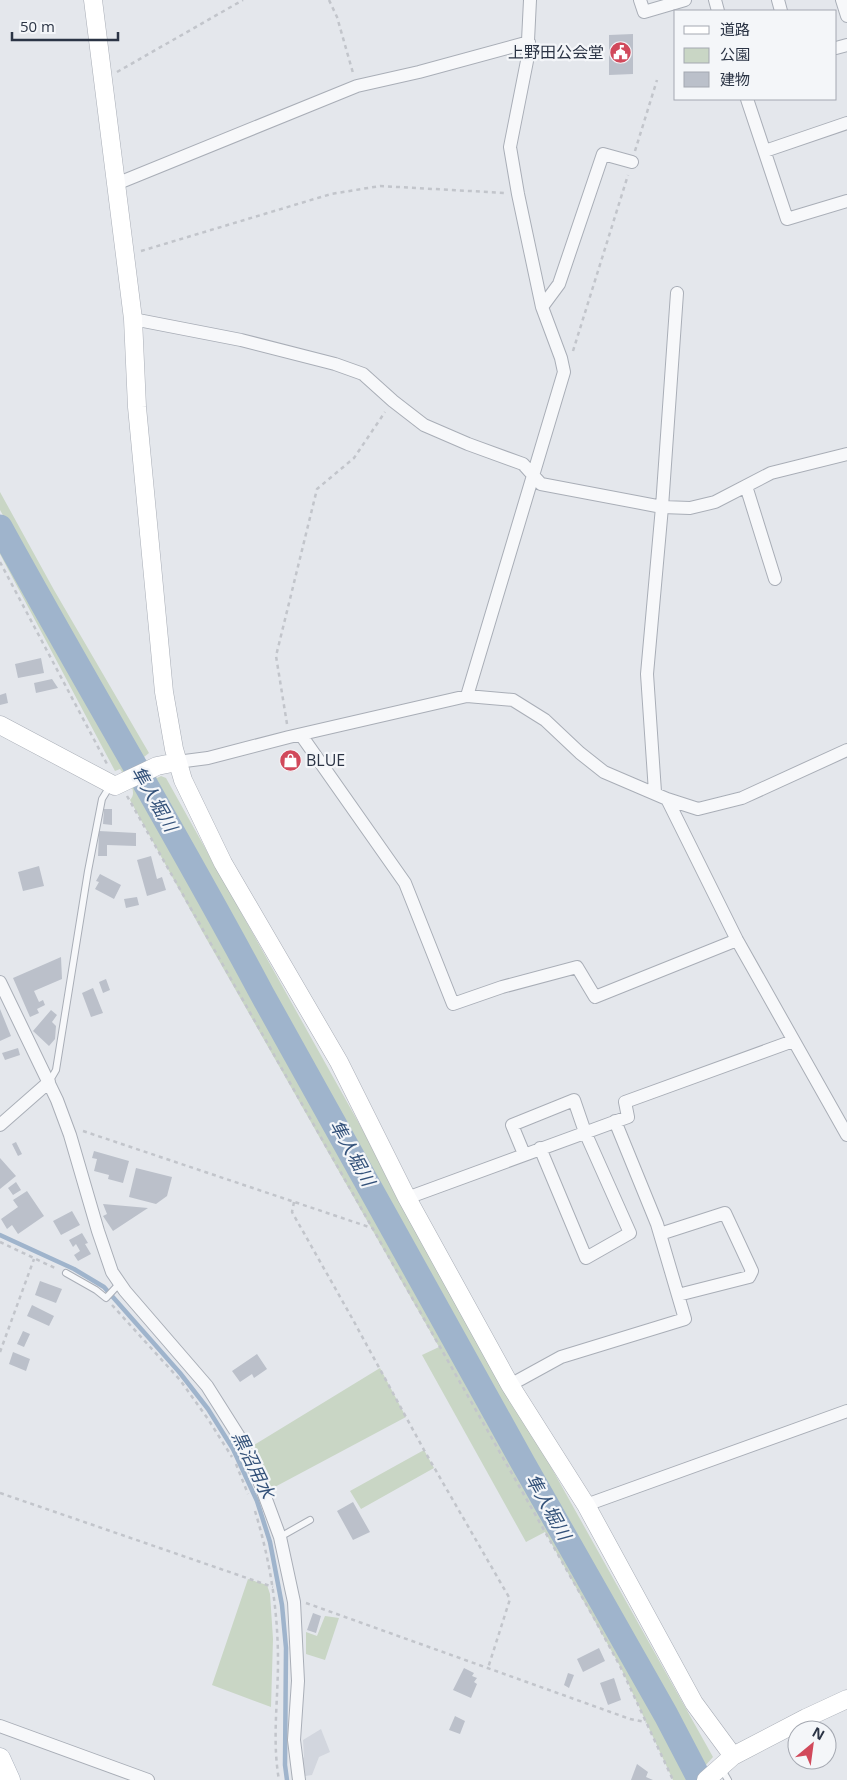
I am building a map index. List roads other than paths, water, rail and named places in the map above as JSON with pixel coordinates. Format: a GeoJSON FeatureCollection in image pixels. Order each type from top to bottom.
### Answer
{"type":"FeatureCollection","features":[{"type":"Feature","properties":{"kind":"main road"},"geometry":{"type":"LineString","coordinates":[[0,1758],[10,1780]]}},
{"type":"Feature","properties":{"kind":"street"},"geometry":{"type":"LineString","coordinates":[[93,0],[133,319],[138,407],[164,692],[177,762],[200,819],[223,862],[339,1062],[407,1198],[510,1386],[586,1505],[694,1703],[727,1768]]}},
{"type":"Feature","properties":{"kind":"street"},"geometry":{"type":"LineString","coordinates":[[466,696],[564,372],[561,358],[542,307],[510,147],[527,61],[530,0]]}},
{"type":"Feature","properties":{"kind":"street"},"geometry":{"type":"LineString","coordinates":[[640,0],[644,12],[685,0]]}},
{"type":"Feature","properties":{"kind":"street"},"geometry":{"type":"LineString","coordinates":[[842,0],[847,16]]}},
{"type":"Feature","properties":{"kind":"street"},"geometry":{"type":"LineString","coordinates":[[116,184],[357,86],[419,72],[529,42]]}},
{"type":"Feature","properties":{"kind":"street"},"geometry":{"type":"LineString","coordinates":[[747,100],[787,219],[847,201]]}},
{"type":"Feature","properties":{"kind":"street"},"geometry":{"type":"LineString","coordinates":[[765,151],[847,122]]}},
{"type":"Feature","properties":{"kind":"street"},"geometry":{"type":"LineString","coordinates":[[542,307],[560,284],[603,154],[632,162]]}},
{"type":"Feature","properties":{"kind":"street"},"geometry":{"type":"LineString","coordinates":[[655,792],[648,674],[677,293]]}},
{"type":"Feature","properties":{"kind":"street"},"geometry":{"type":"LineString","coordinates":[[133,319],[241,340],[335,364],[364,374],[393,401],[424,425],[468,444],[523,464],[541,484],[662,507],[690,508],[716,502],[771,473],[847,454]]}},
{"type":"Feature","properties":{"kind":"street"},"geometry":{"type":"LineString","coordinates":[[746,486],[774,579]]}},
{"type":"Feature","properties":{"kind":"street"},"geometry":{"type":"LineString","coordinates":[[0,725],[118,784],[156,766],[208,758],[466,696],[513,700],[544,720],[604,772],[655,792],[667,799],[698,809],[742,798],[847,750]]}},
{"type":"Feature","properties":{"kind":"street"},"geometry":{"type":"LineString","coordinates":[[295,736],[405,883],[453,1004],[502,987],[577,967],[595,997],[737,940]]}},
{"type":"Feature","properties":{"kind":"street"},"geometry":{"type":"LineString","coordinates":[[667,799],[737,940],[847,1135]]}},
{"type":"Feature","properties":{"kind":"street"},"geometry":{"type":"LineString","coordinates":[[0,982],[49,1082],[70,1135],[116,1287],[207,1386],[238,1435],[257,1475],[280,1538],[294,1602],[298,1682],[294,1740],[299,1780]]}},
{"type":"Feature","properties":{"kind":"street"},"geometry":{"type":"LineString","coordinates":[[407,1198],[628,1117],[625,1102],[793,1040]]}},
{"type":"Feature","properties":{"kind":"street"},"geometry":{"type":"LineString","coordinates":[[0,1125],[49,1082]]}},
{"type":"Feature","properties":{"kind":"street"},"geometry":{"type":"LineString","coordinates":[[524,1154],[512,1125],[574,1100],[585,1132],[630,1233],[586,1258],[540,1148]]}},
{"type":"Feature","properties":{"kind":"street"},"geometry":{"type":"LineString","coordinates":[[510,1386],[561,1357],[685,1319],[660,1234],[615,1121]]}},
{"type":"Feature","properties":{"kind":"street"},"geometry":{"type":"LineString","coordinates":[[660,1234],[725,1213],[752,1271],[749,1277],[678,1295]]}},
{"type":"Feature","properties":{"kind":"street"},"geometry":{"type":"LineString","coordinates":[[586,1505],[847,1410]]}},
{"type":"Feature","properties":{"kind":"street"},"geometry":{"type":"LineString","coordinates":[[706,1780],[806,1718],[847,1699]]}},
{"type":"Feature","properties":{"kind":"street"},"geometry":{"type":"LineString","coordinates":[[0,1726],[148,1780]]}},
{"type":"Feature","properties":{"kind":"lane"},"geometry":{"type":"LineString","coordinates":[[49,1082],[56,1070],[86,880],[102,799],[118,784]]}},
{"type":"Feature","properties":{"kind":"lane"},"geometry":{"type":"LineString","coordinates":[[66,1273],[107,1297],[116,1287]]}},
{"type":"Feature","properties":{"kind":"lane"},"geometry":{"type":"LineString","coordinates":[[280,1538],[310,1520]]}},
{"type":"Feature","properties":{"kind":"waterway","name":"隼人堀川"},"geometry":{"type":"LineString","coordinates":[[0,527],[198,876],[523,1463],[666,1715],[700,1780]]}},
{"type":"Feature","properties":{"kind":"waterway","name":"黒沼用水"},"geometry":{"type":"LineString","coordinates":[[0,1235],[74,1269],[104,1287],[180,1373],[208,1409],[233,1449],[257,1501],[270,1542],[282,1605],[286,1648],[285,1765],[287,1780]]}},
{"type":"Feature","properties":{"kind":"place","name":"上野田公会堂"},"geometry":{"type":"Point","coordinates":[620,52]}},
{"type":"Feature","properties":{"kind":"place","name":"BLUE"},"geometry":{"type":"Point","coordinates":[290,760]}}]}
